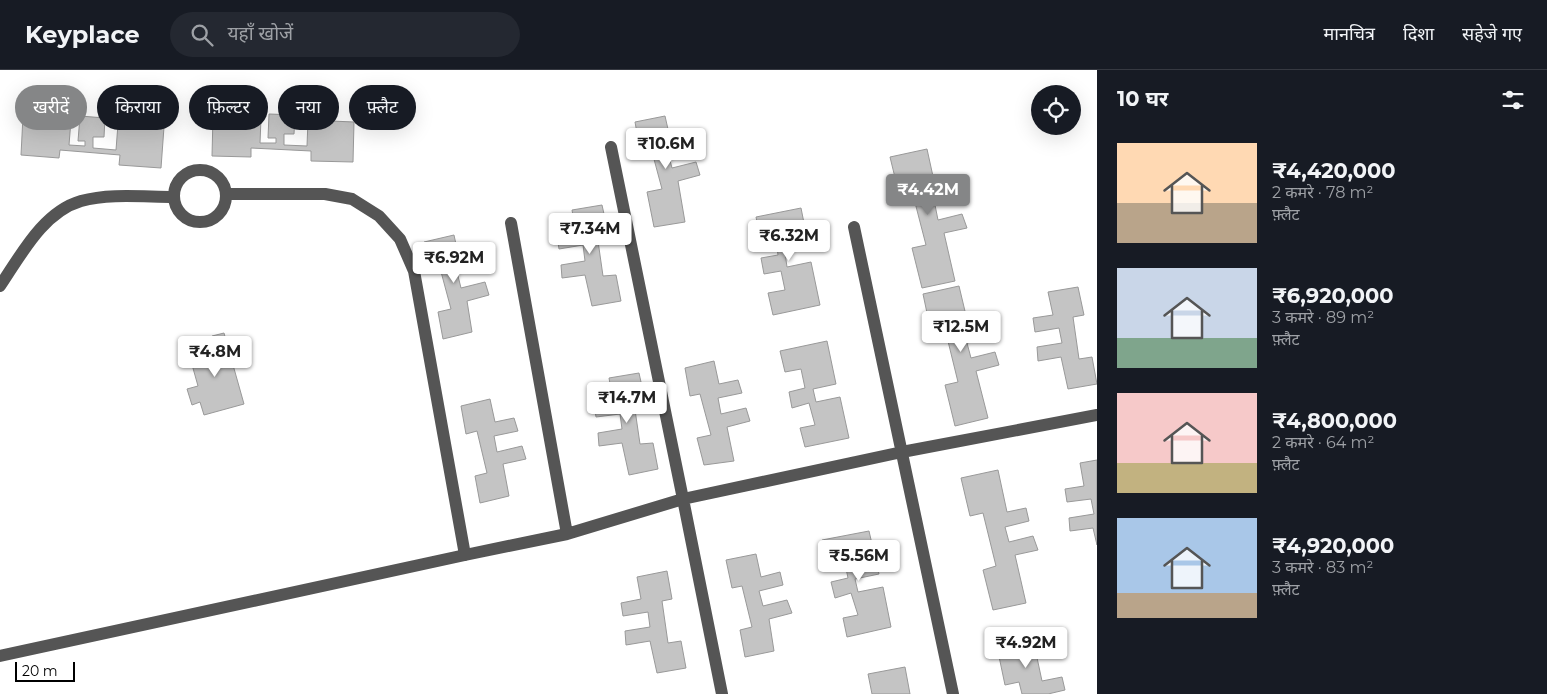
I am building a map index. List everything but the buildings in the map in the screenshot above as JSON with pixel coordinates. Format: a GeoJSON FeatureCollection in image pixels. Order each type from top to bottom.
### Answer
{"type":"FeatureCollection","features":[{"type":"Feature","properties":{"kind":"street"},"geometry":{"type":"LineString","coordinates":[[611,147],[722,694]]}},
{"type":"Feature","properties":{"kind":"street"},"geometry":{"type":"LineString","coordinates":[[203,169],[212,172],[220,178],[227,194],[226,204],[222,212],[206,222],[188,220],[176,206],[174,197],[175,188],[179,180],[194,170],[203,169]]}},
{"type":"Feature","properties":{"kind":"street"},"geometry":{"type":"LineString","coordinates":[[227,194],[325,194],[352,199],[379,216],[400,239],[414,271],[465,555]]}},
{"type":"Feature","properties":{"kind":"street"},"geometry":{"type":"LineString","coordinates":[[0,286],[34,236],[57,213],[80,202],[105,197],[174,197]]}},
{"type":"Feature","properties":{"kind":"street"},"geometry":{"type":"LineString","coordinates":[[511,223],[566,534]]}},
{"type":"Feature","properties":{"kind":"street"},"geometry":{"type":"LineString","coordinates":[[854,226],[953,694]]}},
{"type":"Feature","properties":{"kind":"street"},"geometry":{"type":"LineString","coordinates":[[0,656],[566,534],[683,500],[902,452],[1097,415]]}}]}
